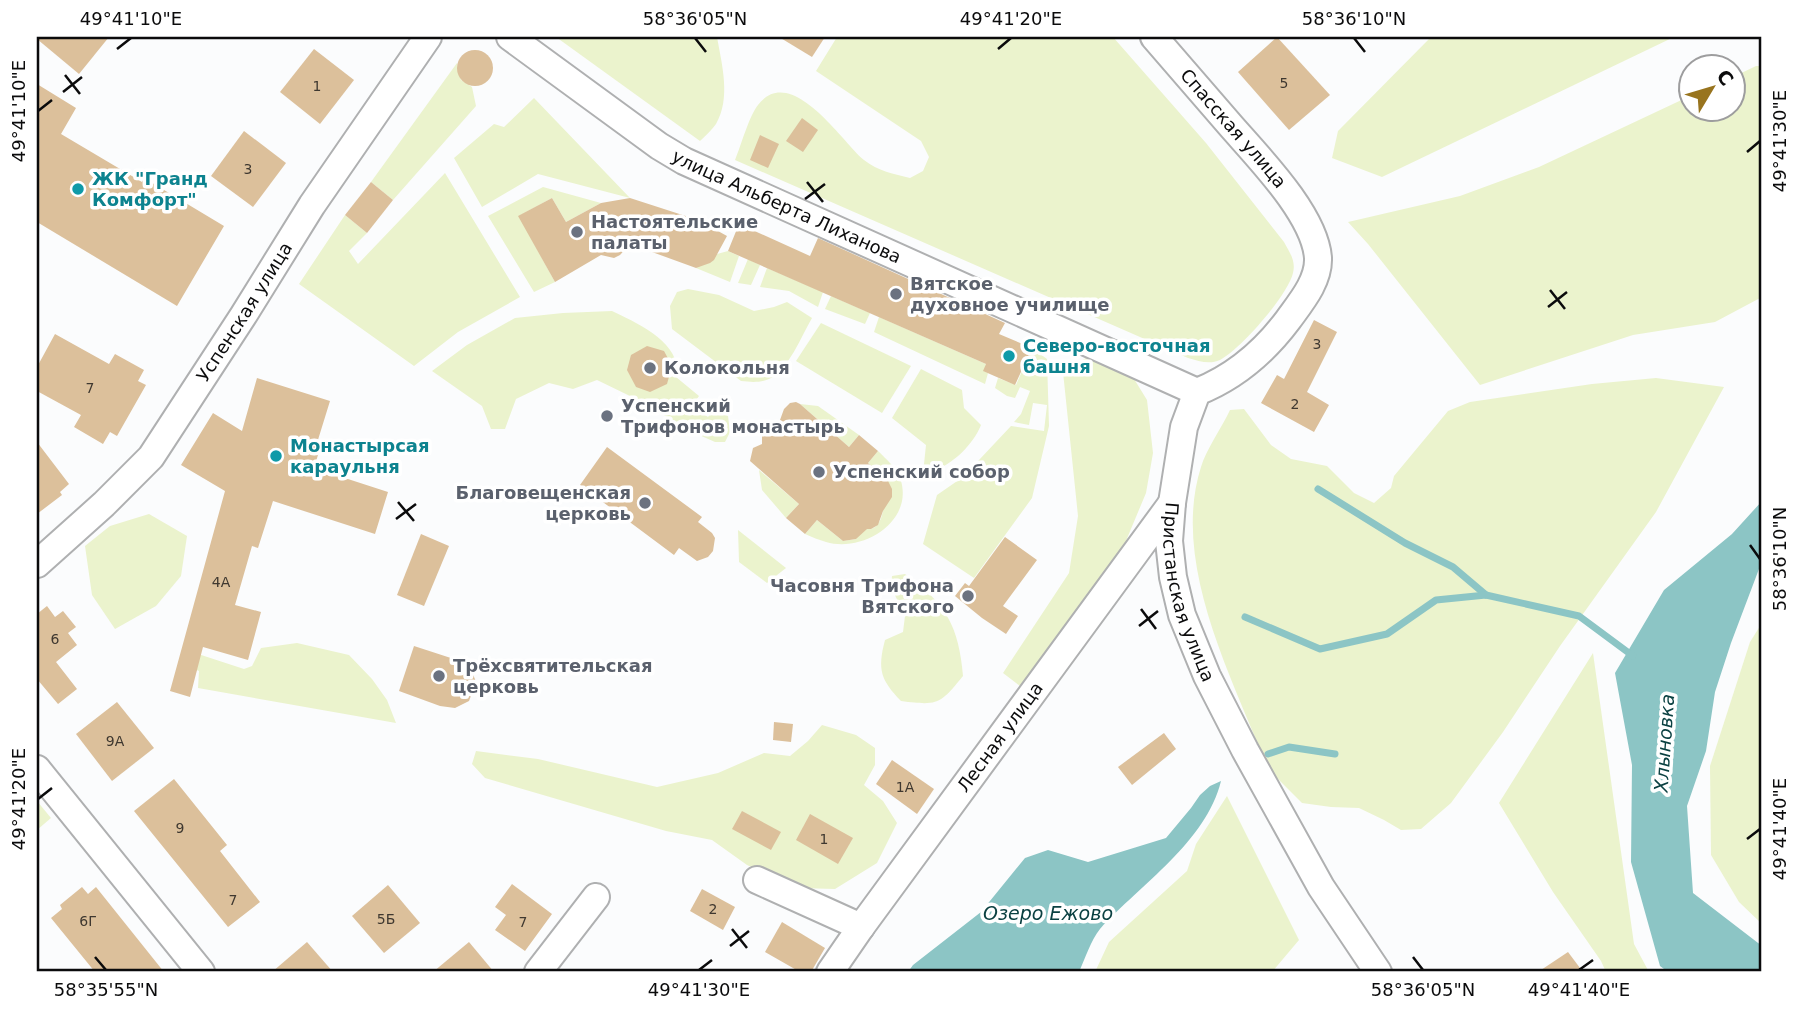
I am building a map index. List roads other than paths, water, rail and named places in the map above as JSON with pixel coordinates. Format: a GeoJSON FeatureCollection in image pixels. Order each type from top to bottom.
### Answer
{"type":"FeatureCollection","features":[{"type":"Feature","properties":{"kind":"street","name":"Успенская улица"},"geometry":{"type":"LineString","coordinates":[[37,565],[104,505],[150,457],[312,205],[428,37]]}},
{"type":"Feature","properties":{"kind":"street","name":"улица Альберта Лиханова"},"geometry":{"type":"LineString","coordinates":[[510,37],[659,146],[684,161],[1197,392]]}},
{"type":"Feature","properties":{"kind":"street","name":"Спасская улица"},"geometry":{"type":"LineString","coordinates":[[1154,37],[1278,181],[1308,224],[1318,260],[1315,278],[1302,300],[1263,350],[1217,384],[1197,392]]}},
{"type":"Feature","properties":{"kind":"street","name":"Пристанская улица"},"geometry":{"type":"LineString","coordinates":[[1197,392],[1184,427],[1172,503],[1170,541],[1182,615],[1245,750],[1321,887],[1378,972]]}},
{"type":"Feature","properties":{"kind":"street","name":"Лесная улица"},"geometry":{"type":"LineString","coordinates":[[830,972],[1172,503]]}},
{"type":"Feature","properties":{"kind":"street"},"geometry":{"type":"LineString","coordinates":[[37,769],[201,972]]}},
{"type":"Feature","properties":{"kind":"street"},"geometry":{"type":"LineString","coordinates":[[757,880],[861,927]]}},
{"type":"Feature","properties":{"kind":"street"},"geometry":{"type":"LineString","coordinates":[[538,972],[596,897]]}},
{"type":"Feature","properties":{"kind":"water","name":"Хлыновка"},"geometry":{"type":"Polygon","coordinates":[[[1762,501],[1762,561],[1715,692],[1706,751],[1687,806],[1693,893],[1762,946],[1762,972],[1668,972],[1660,966],[1631,862],[1632,765],[1615,673],[1664,590],[1732,534],[1762,501]]]}},
{"type":"Feature","properties":{"kind":"water","name":"Озеро Ежово"},"geometry":{"type":"Polygon","coordinates":[[[1221,781],[1202,824],[1170,861],[1100,929],[1079,972],[908,972],[913,965],[981,912],[1025,858],[1048,850],[1088,862],[1166,838],[1200,795],[1221,781]]]}},
{"type":"Feature","properties":{"kind":"waterway"},"geometry":{"type":"LineString","coordinates":[[1318,489],[1405,543],[1453,567],[1486,595]]}},
{"type":"Feature","properties":{"kind":"waterway"},"geometry":{"type":"LineString","coordinates":[[1245,617],[1320,649],[1387,634],[1436,600],[1486,595],[1579,616],[1633,656]]}},
{"type":"Feature","properties":{"kind":"waterway"},"geometry":{"type":"LineString","coordinates":[[1268,754],[1289,747],[1335,754]]}},
{"type":"Feature","properties":{"kind":"place","name":"ЖК \"Гранд Комфорт\""},"geometry":{"type":"Point","coordinates":[78,189]}},
{"type":"Feature","properties":{"kind":"place","name":"Настоятельские палаты"},"geometry":{"type":"Point","coordinates":[577,232]}},
{"type":"Feature","properties":{"kind":"place","name":"Вятское духовное училище"},"geometry":{"type":"Point","coordinates":[896,294]}},
{"type":"Feature","properties":{"kind":"place","name":"Северо-восточная башня"},"geometry":{"type":"Point","coordinates":[1009,356]}},
{"type":"Feature","properties":{"kind":"place","name":"Колокольня"},"geometry":{"type":"Point","coordinates":[650,368]}},
{"type":"Feature","properties":{"kind":"place","name":"Успенский Трифонов монастырь"},"geometry":{"type":"Point","coordinates":[607,416]}},
{"type":"Feature","properties":{"kind":"place","name":"Монастырсая караульня"},"geometry":{"type":"Point","coordinates":[276,456]}},
{"type":"Feature","properties":{"kind":"place","name":"Успенский собор"},"geometry":{"type":"Point","coordinates":[819,472]}},
{"type":"Feature","properties":{"kind":"place","name":"Благовещенская церковь"},"geometry":{"type":"Point","coordinates":[645,503]}},
{"type":"Feature","properties":{"kind":"place","name":"Часовня Трифона Вятского"},"geometry":{"type":"Point","coordinates":[968,596]}},
{"type":"Feature","properties":{"kind":"place","name":"Трёхсвятительская церковь"},"geometry":{"type":"Point","coordinates":[439,676]}}]}
